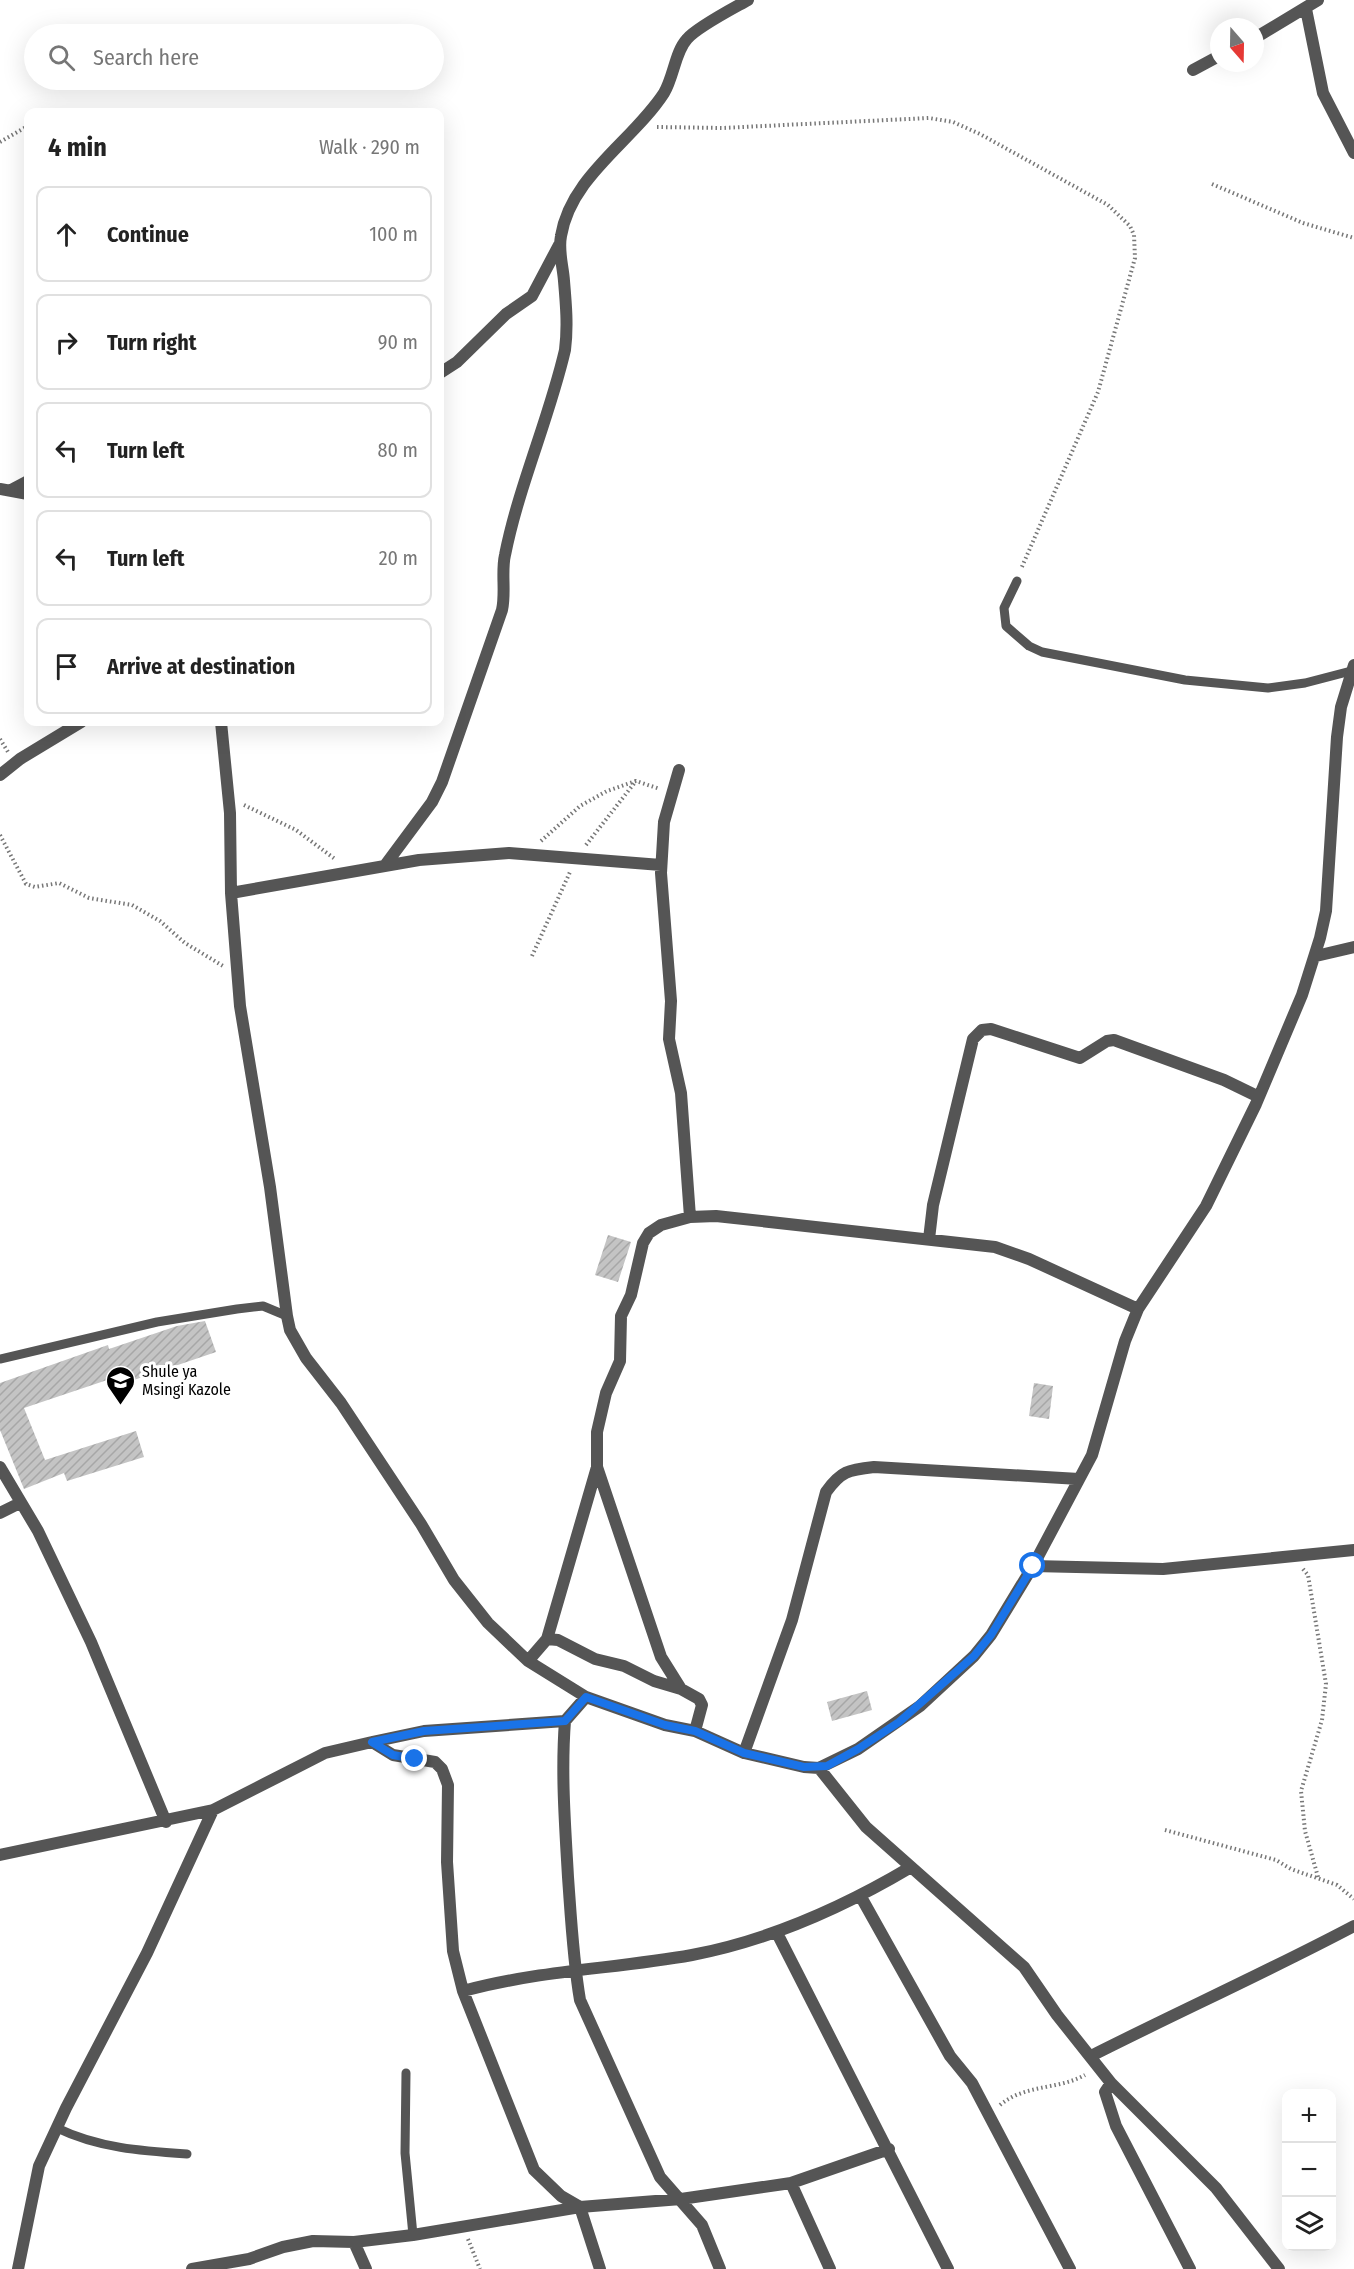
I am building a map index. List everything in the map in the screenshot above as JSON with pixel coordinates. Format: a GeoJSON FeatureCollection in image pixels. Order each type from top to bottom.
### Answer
{"type":"FeatureCollection","features":[{"type":"Feature","properties":{"kind":"street"},"geometry":{"type":"LineString","coordinates":[[444,370],[457,362],[507,314],[532,296],[560,243],[564,224],[579,194],[665,90],[686,40],[730,4],[748,0]]}},
{"type":"Feature","properties":{"kind":"street"},"geometry":{"type":"LineString","coordinates":[[1264,33],[1318,0]]}},
{"type":"Feature","properties":{"kind":"street"},"geometry":{"type":"LineString","coordinates":[[1306,9],[1323,93],[1354,153]]}},
{"type":"Feature","properties":{"kind":"street"},"geometry":{"type":"LineString","coordinates":[[1193,70],[1210,61]]}},
{"type":"Feature","properties":{"kind":"street"},"geometry":{"type":"LineString","coordinates":[[386,864],[432,802],[442,782],[502,610],[504,557],[525,475],[565,350],[567,324],[560,243]]}},
{"type":"Feature","properties":{"kind":"street"},"geometry":{"type":"LineString","coordinates":[[6,489],[24,482]]}},
{"type":"Feature","properties":{"kind":"street"},"geometry":{"type":"LineString","coordinates":[[6,489],[24,493]]}},
{"type":"Feature","properties":{"kind":"street"},"geometry":{"type":"LineString","coordinates":[[221,726],[232,854],[231,893],[237,974],[287,1316],[291,1330],[306,1358],[341,1403],[421,1524],[454,1580],[488,1623],[528,1661],[586,1697],[665,1725],[695,1731],[744,1753],[798,1766],[819,1768],[844,1757],[899,1722],[974,1656],[991,1635],[1033,1566],[1079,1479],[1102,1427],[1125,1341],[1138,1309],[1206,1206],[1259,1097],[1316,956],[1326,911],[1337,737],[1341,707],[1352,668]]}},
{"type":"Feature","properties":{"kind":"street"},"geometry":{"type":"LineString","coordinates":[[0,775],[20,759],[74,726]]}},
{"type":"Feature","properties":{"kind":"street"},"geometry":{"type":"LineString","coordinates":[[679,770],[664,822],[661,865],[671,1001],[669,1039],[681,1093],[690,1217]]}},
{"type":"Feature","properties":{"kind":"street"},"geometry":{"type":"LineString","coordinates":[[231,893],[419,860],[524,855],[661,865]]}},
{"type":"Feature","properties":{"kind":"street"},"geometry":{"type":"LineString","coordinates":[[1316,956],[1354,947]]}},
{"type":"Feature","properties":{"kind":"street"},"geometry":{"type":"LineString","coordinates":[[928,1239],[933,1205],[965,1070],[974,1036],[982,1030],[991,1029],[1080,1058],[1107,1041],[1114,1040],[1224,1080],[1259,1097]]}},
{"type":"Feature","properties":{"kind":"street"},"geometry":{"type":"LineString","coordinates":[[528,1661],[547,1639],[597,1467],[597,1432],[606,1393],[620,1361],[621,1316],[631,1295],[643,1243],[649,1233],[661,1225],[690,1217],[716,1216],[995,1247],[1039,1263],[1138,1309]]}},
{"type":"Feature","properties":{"kind":"street"},"geometry":{"type":"LineString","coordinates":[[0,1467],[38,1531],[91,1642],[166,1822]]}},
{"type":"Feature","properties":{"kind":"street"},"geometry":{"type":"LineString","coordinates":[[597,1467],[658,1649],[681,1689]]}},
{"type":"Feature","properties":{"kind":"street"},"geometry":{"type":"LineString","coordinates":[[744,1753],[792,1620],[826,1492],[838,1476],[852,1469],[874,1467],[1079,1479]]}},
{"type":"Feature","properties":{"kind":"street"},"geometry":{"type":"LineString","coordinates":[[0,1513],[20,1503]]}},
{"type":"Feature","properties":{"kind":"street"},"geometry":{"type":"LineString","coordinates":[[1033,1566],[1163,1569],[1354,1550]]}},
{"type":"Feature","properties":{"kind":"street"},"geometry":{"type":"LineString","coordinates":[[547,1639],[558,1640],[595,1659],[624,1666],[681,1689],[699,1700],[702,1706],[695,1731]]}},
{"type":"Feature","properties":{"kind":"street"},"geometry":{"type":"LineString","coordinates":[[586,1697],[565,1721],[563,1804],[574,1969],[580,2000],[594,2034],[634,2113],[660,2176],[702,2224],[720,2269]]}},
{"type":"Feature","properties":{"kind":"street"},"geometry":{"type":"LineString","coordinates":[[0,1855],[166,1822],[213,1810],[326,1753],[372,1742],[424,1731],[565,1721]]}},
{"type":"Feature","properties":{"kind":"street"},"geometry":{"type":"LineString","coordinates":[[372,1742],[393,1755],[435,1762],[442,1769],[448,1785],[447,1862],[453,1951],[463,1991],[534,2170],[561,2196],[580,2207],[600,2269]]}},
{"type":"Feature","properties":{"kind":"street"},"geometry":{"type":"LineString","coordinates":[[819,1768],[866,1827],[1024,1967],[1057,2015],[1111,2083],[1216,2188],[1279,2269]]}},
{"type":"Feature","properties":{"kind":"street"},"geometry":{"type":"LineString","coordinates":[[18,2269],[39,2166],[168,1910],[213,1810]]}},
{"type":"Feature","properties":{"kind":"street"},"geometry":{"type":"LineString","coordinates":[[463,1991],[510,1978],[692,1955],[777,1933],[861,1897],[910,1867]]}},
{"type":"Feature","properties":{"kind":"street"},"geometry":{"type":"LineString","coordinates":[[861,1897],[950,2056],[972,2084],[990,2115],[1070,2269]]}},
{"type":"Feature","properties":{"kind":"street"},"geometry":{"type":"LineString","coordinates":[[1090,2056],[1194,2004],[1251,1980],[1354,1926]]}},
{"type":"Feature","properties":{"kind":"street"},"geometry":{"type":"LineString","coordinates":[[777,1933],[889,2149],[948,2269]]}},
{"type":"Feature","properties":{"kind":"street"},"geometry":{"type":"LineString","coordinates":[[1111,2083],[1106,2092],[1116,2126],[1190,2269]]}},
{"type":"Feature","properties":{"kind":"street"},"geometry":{"type":"LineString","coordinates":[[192,2269],[250,2264],[283,2247],[313,2241],[354,2242],[413,2235],[580,2207],[681,2199],[790,2182],[889,2149]]}},
{"type":"Feature","properties":{"kind":"street"},"geometry":{"type":"LineString","coordinates":[[790,2182],[830,2269]]}},
{"type":"Feature","properties":{"kind":"street"},"geometry":{"type":"LineString","coordinates":[[354,2242],[366,2269]]}},
{"type":"Feature","properties":{"kind":"street"},"geometry":{"type":"LineString","coordinates":[[586,2269],[593,2252]]}},
{"type":"Feature","properties":{"kind":"lane"},"geometry":{"type":"LineString","coordinates":[[1017,581],[1004,608],[1006,626],[1029,646],[1042,652],[1185,680],[1268,688],[1305,683],[1352,668]]}},
{"type":"Feature","properties":{"kind":"lane"},"geometry":{"type":"LineString","coordinates":[[0,1359],[157,1322],[263,1306],[287,1316]]}},
{"type":"Feature","properties":{"kind":"lane"},"geometry":{"type":"LineString","coordinates":[[406,2073],[405,2153],[413,2235]]}},
{"type":"Feature","properties":{"kind":"lane"},"geometry":{"type":"LineString","coordinates":[[57,2128],[77,2138],[125,2149],[187,2154]]}},
{"type":"Feature","properties":{"kind":"path"},"geometry":{"type":"LineString","coordinates":[[637,126],[722,128],[929,118],[953,122],[980,134],[1108,205],[1122,216],[1133,232],[1135,258],[1108,364],[1098,392],[1031,542],[1017,581]]}},
{"type":"Feature","properties":{"kind":"path"},"geometry":{"type":"LineString","coordinates":[[0,142],[24,128]]}},
{"type":"Feature","properties":{"kind":"path"},"geometry":{"type":"LineString","coordinates":[[1212,184],[1303,223],[1354,238]]}},
{"type":"Feature","properties":{"kind":"path"},"geometry":{"type":"LineString","coordinates":[[532,956],[575,859],[636,781]]}},
{"type":"Feature","properties":{"kind":"path"},"geometry":{"type":"LineString","coordinates":[[524,855],[590,799],[636,781],[672,792]]}},
{"type":"Feature","properties":{"kind":"path"},"geometry":{"type":"LineString","coordinates":[[228,795],[296,830],[328,855],[355,871]]}},
{"type":"Feature","properties":{"kind":"path"},"geometry":{"type":"LineString","coordinates":[[0,835],[26,884],[35,887],[59,883],[89,898],[132,905],[160,921],[185,943],[237,974]]}},
{"type":"Feature","properties":{"kind":"path"},"geometry":{"type":"LineString","coordinates":[[1294,1556],[1308,1575],[1326,1684],[1322,1720],[1301,1791],[1305,1831],[1318,1877]]}},
{"type":"Feature","properties":{"kind":"path"},"geometry":{"type":"LineString","coordinates":[[1164,1830],[1258,1854],[1291,1869],[1318,1877],[1337,1886],[1354,1899]]}},
{"type":"Feature","properties":{"kind":"path"},"geometry":{"type":"LineString","coordinates":[[990,2115],[1006,2100],[1021,2093],[1063,2084],[1099,2067]]}},
{"type":"Feature","properties":{"kind":"path"},"geometry":{"type":"LineString","coordinates":[[463,2226],[480,2269]]}},
{"type":"Feature","properties":{"kind":"building"},"geometry":{"type":"Polygon","coordinates":[[[608,1235],[631,1242],[618,1282],[595,1275],[608,1235]]]}},
{"type":"Feature","properties":{"kind":"building"},"geometry":{"type":"Polygon","coordinates":[[[205,1321],[216,1352],[125,1383],[122,1375],[24,1408],[45,1460],[136,1431],[144,1457],[67,1481],[64,1473],[24,1489],[0,1430],[0,1383],[108,1345],[109,1349],[177,1326],[205,1321]]]}},
{"type":"Feature","properties":{"kind":"building"},"geometry":{"type":"Polygon","coordinates":[[[1034,1383],[1053,1386],[1049,1419],[1029,1416],[1034,1383]]]}},
{"type":"Feature","properties":{"kind":"building"},"geometry":{"type":"Polygon","coordinates":[[[867,1691],[872,1710],[832,1721],[827,1702],[867,1691]]]}},
{"type":"Feature","properties":{"kind":"place","name":"Shule ya Msingi Kazole"},"geometry":{"type":"Point","coordinates":[121,1406]}},
{"type":"Feature","properties":{"kind":"route"},"geometry":{"type":"LineString","coordinates":[[415,1759],[393,1755],[372,1742],[424,1731],[565,1721],[586,1697],[665,1725],[695,1731],[744,1753],[804,1767],[827,1766],[899,1722],[920,1706],[974,1656],[991,1635],[1033,1566]]}}]}
